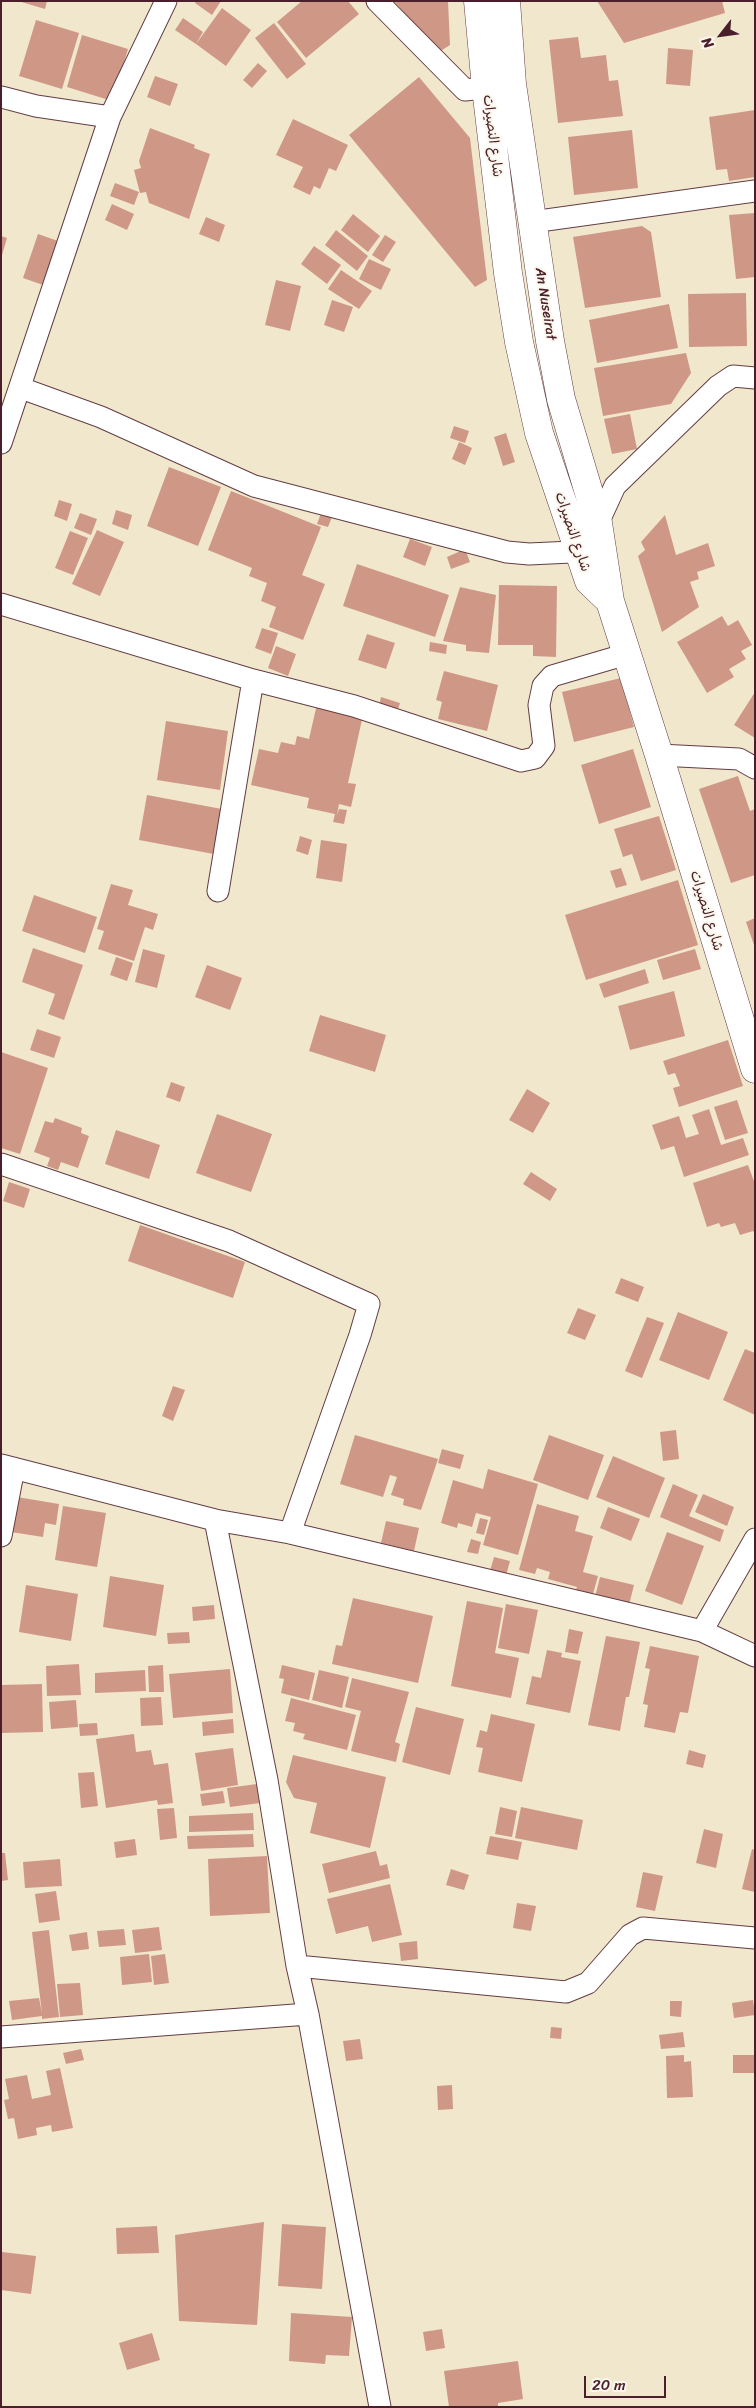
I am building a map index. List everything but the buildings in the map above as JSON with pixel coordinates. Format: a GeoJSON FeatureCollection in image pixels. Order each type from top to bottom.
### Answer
{"type":"FeatureCollection","features":[{"type":"Feature","properties":{"kind":"main road","name":"شارع النصيرات"},"geometry":{"type":"LineString","coordinates":[[478,1],[486,88],[508,273],[519,342],[539,433],[590,552]]}},
{"type":"Feature","properties":{"kind":"main road","name":"An Nuseirat"},"geometry":{"type":"LineString","coordinates":[[506,1],[512,84],[561,399],[598,522],[590,552],[610,602]]}},
{"type":"Feature","properties":{"kind":"main road","name":"شارع النصيرات"},"geometry":{"type":"LineString","coordinates":[[610,602],[755,1069]]}},
{"type":"Feature","properties":{"kind":"street"},"geometry":{"type":"LineString","coordinates":[[1,443],[21,388],[110,116],[166,1]]}},
{"type":"Feature","properties":{"kind":"street"},"geometry":{"type":"LineString","coordinates":[[377,1],[465,90],[512,84]]}},
{"type":"Feature","properties":{"kind":"street"},"geometry":{"type":"LineString","coordinates":[[1,98],[36,106],[110,116]]}},
{"type":"Feature","properties":{"kind":"street"},"geometry":{"type":"LineString","coordinates":[[532,222],[755,192]]}},
{"type":"Feature","properties":{"kind":"street"},"geometry":{"type":"LineString","coordinates":[[598,522],[615,486],[718,386],[733,376],[755,378]]}},
{"type":"Feature","properties":{"kind":"street"},"geometry":{"type":"LineString","coordinates":[[21,388],[101,418],[254,486],[508,552],[529,554],[590,552]]}},
{"type":"Feature","properties":{"kind":"street"},"geometry":{"type":"LineString","coordinates":[[1,604],[253,680],[354,706],[521,760],[535,758],[544,746],[539,705],[543,686],[552,676],[627,654]]}},
{"type":"Feature","properties":{"kind":"street"},"geometry":{"type":"LineString","coordinates":[[218,891],[253,680]]}},
{"type":"Feature","properties":{"kind":"street"},"geometry":{"type":"LineString","coordinates":[[659,755],[739,759],[755,768]]}},
{"type":"Feature","properties":{"kind":"street"},"geometry":{"type":"LineString","coordinates":[[1,1164],[229,1241],[368,1304],[360,1335],[290,1533]]}},
{"type":"Feature","properties":{"kind":"street"},"geometry":{"type":"LineString","coordinates":[[1,1536],[8,1466],[214,1520],[290,1533],[702,1631],[755,1656]]}},
{"type":"Feature","properties":{"kind":"street"},"geometry":{"type":"LineString","coordinates":[[214,1520],[267,1780],[296,1966],[308,2014],[380,2407]]}},
{"type":"Feature","properties":{"kind":"street"},"geometry":{"type":"LineString","coordinates":[[702,1631],[755,1540]]}},
{"type":"Feature","properties":{"kind":"street"},"geometry":{"type":"LineString","coordinates":[[296,1966],[566,1992],[588,1983],[630,1935],[643,1928],[755,1938]]}},
{"type":"Feature","properties":{"kind":"street"},"geometry":{"type":"LineString","coordinates":[[1,2037],[308,2014]]}}]}
